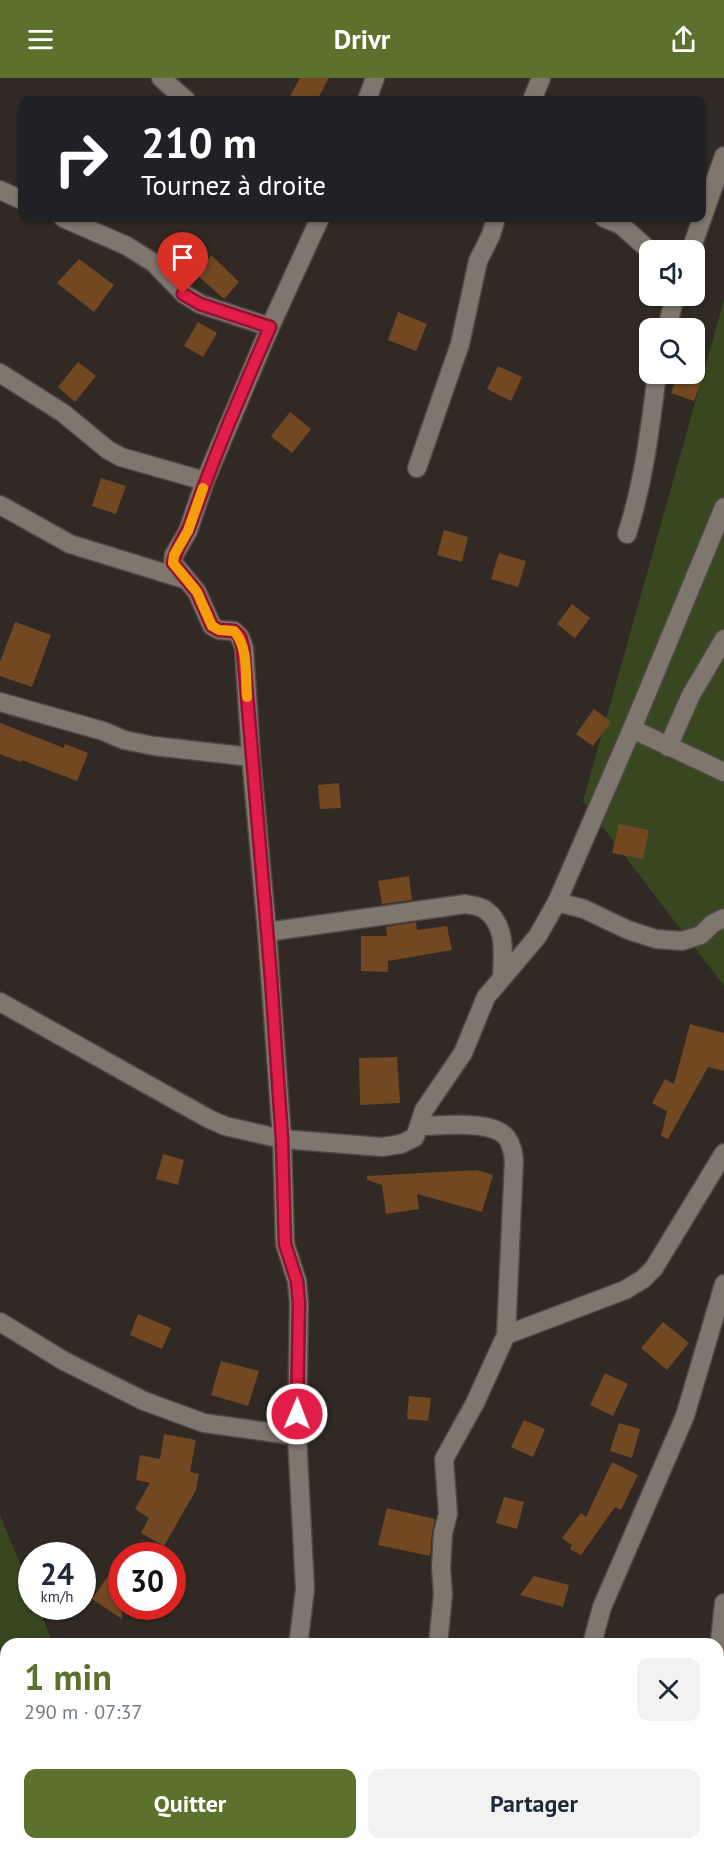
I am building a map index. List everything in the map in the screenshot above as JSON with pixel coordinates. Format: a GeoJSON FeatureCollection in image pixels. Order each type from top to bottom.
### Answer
{"type":"FeatureCollection","features":[{"type":"Feature","properties":{"kind":"street"},"geometry":{"type":"LineString","coordinates":[[161,78],[181,96]]}},
{"type":"Feature","properties":{"kind":"street"},"geometry":{"type":"LineString","coordinates":[[368,96],[375,78]]}},
{"type":"Feature","properties":{"kind":"street"},"geometry":{"type":"LineString","coordinates":[[534,96],[541,78]]}},
{"type":"Feature","properties":{"kind":"street"},"geometry":{"type":"LineString","coordinates":[[706,207],[724,156]]}},
{"type":"Feature","properties":{"kind":"street"},"geometry":{"type":"LineString","coordinates":[[0,190],[18,198]]}},
{"type":"Feature","properties":{"kind":"street"},"geometry":{"type":"LineString","coordinates":[[72,222],[127,246],[154,263],[183,294],[200,304],[270,327]]}},
{"type":"Feature","properties":{"kind":"street"},"geometry":{"type":"LineString","coordinates":[[300,1638],[305,1589],[297,1436],[299,1303],[297,1281],[285,1244],[282,1139],[243,648],[240,637],[234,631],[219,630],[212,626],[197,592],[173,563],[174,555],[188,531],[205,481],[270,327],[318,222]]}},
{"type":"Feature","properties":{"kind":"street"},"geometry":{"type":"LineString","coordinates":[[417,468],[460,344],[478,261],[495,222]]}},
{"type":"Feature","properties":{"kind":"street"},"geometry":{"type":"LineString","coordinates":[[614,222],[621,225],[639,241]]}},
{"type":"Feature","properties":{"kind":"street"},"geometry":{"type":"LineString","coordinates":[[695,240],[701,222]]}},
{"type":"Feature","properties":{"kind":"street"},"geometry":{"type":"LineString","coordinates":[[0,373],[63,413],[108,450],[121,457],[205,481]]}},
{"type":"Feature","properties":{"kind":"street"},"geometry":{"type":"LineString","coordinates":[[627,534],[639,497],[656,384]]}},
{"type":"Feature","properties":{"kind":"street"},"geometry":{"type":"LineString","coordinates":[[0,505],[70,544],[187,580]]}},
{"type":"Feature","properties":{"kind":"street"},"geometry":{"type":"LineString","coordinates":[[0,1002],[225,1126],[282,1139],[382,1147],[401,1144],[415,1137],[424,1110],[463,1053],[486,997],[537,937],[557,902],[724,507]]}},
{"type":"Feature","properties":{"kind":"street"},"geometry":{"type":"LineString","coordinates":[[668,747],[691,695],[724,639]]}},
{"type":"Feature","properties":{"kind":"street"},"geometry":{"type":"LineString","coordinates":[[0,702],[144,744],[251,757]]}},
{"type":"Feature","properties":{"kind":"street"},"geometry":{"type":"LineString","coordinates":[[632,729],[724,772]]}},
{"type":"Feature","properties":{"kind":"street"},"geometry":{"type":"LineString","coordinates":[[557,902],[584,909],[628,930],[656,939],[682,941],[701,935],[711,924],[724,918]]}},
{"type":"Feature","properties":{"kind":"street"},"geometry":{"type":"LineString","coordinates":[[267,932],[465,904],[483,909],[497,922],[503,942],[502,977]]}},
{"type":"Feature","properties":{"kind":"street"},"geometry":{"type":"LineString","coordinates":[[419,1126],[478,1125],[506,1136],[512,1147],[514,1160],[506,1335],[475,1403],[444,1459],[448,1514],[443,1533],[441,1568],[443,1594],[439,1638]]}},
{"type":"Feature","properties":{"kind":"street"},"geometry":{"type":"LineString","coordinates":[[506,1335],[624,1290],[643,1279],[654,1268],[724,1153]]}},
{"type":"Feature","properties":{"kind":"street"},"geometry":{"type":"LineString","coordinates":[[594,1638],[602,1607],[685,1416],[724,1284]]}},
{"type":"Feature","properties":{"kind":"street"},"geometry":{"type":"LineString","coordinates":[[0,1322],[64,1361],[144,1401],[204,1423],[297,1436]]}},
{"type":"Feature","properties":{"kind":"street"},"geometry":{"type":"LineString","coordinates":[[720,1638],[724,1603]]}},
{"type":"Feature","properties":{"kind":"green space"},"geometry":{"type":"Polygon","coordinates":[[[724,300],[724,986],[583,801],[700,384],[705,384],[705,368],[724,300]]]}},
{"type":"Feature","properties":{"kind":"green space"},"geometry":{"type":"Polygon","coordinates":[[[0,1515],[18,1559],[18,1620],[43,1620],[51,1638],[0,1638],[0,1515]]]}},
{"type":"Feature","properties":{"kind":"building"},"geometry":{"type":"Polygon","coordinates":[[[300,78],[329,78],[319,96],[290,96],[300,78]]]}},
{"type":"Feature","properties":{"kind":"building"},"geometry":{"type":"Polygon","coordinates":[[[211,255],[239,282],[224,299],[197,275],[211,255]]]}},
{"type":"Feature","properties":{"kind":"building"},"geometry":{"type":"Polygon","coordinates":[[[79,259],[114,285],[94,312],[57,283],[79,259]]]}},
{"type":"Feature","properties":{"kind":"building"},"geometry":{"type":"Polygon","coordinates":[[[398,312],[427,324],[416,351],[388,340],[398,312]]]}},
{"type":"Feature","properties":{"kind":"building"},"geometry":{"type":"Polygon","coordinates":[[[198,322],[217,333],[203,357],[184,346],[198,322]]]}},
{"type":"Feature","properties":{"kind":"building"},"geometry":{"type":"Polygon","coordinates":[[[78,362],[96,376],[75,402],[58,387],[78,362]]]}},
{"type":"Feature","properties":{"kind":"building"},"geometry":{"type":"Polygon","coordinates":[[[498,366],[522,377],[511,401],[487,389],[498,366]]]}},
{"type":"Feature","properties":{"kind":"building"},"geometry":{"type":"Polygon","coordinates":[[[674,384],[700,384],[694,401],[671,393],[674,384]]]}},
{"type":"Feature","properties":{"kind":"building"},"geometry":{"type":"Polygon","coordinates":[[[290,412],[311,429],[292,453],[271,436],[290,412]]]}},
{"type":"Feature","properties":{"kind":"building"},"geometry":{"type":"Polygon","coordinates":[[[101,478],[126,486],[116,514],[92,506],[101,478]]]}},
{"type":"Feature","properties":{"kind":"building"},"geometry":{"type":"Polygon","coordinates":[[[444,530],[468,537],[462,562],[437,555],[444,530]]]}},
{"type":"Feature","properties":{"kind":"building"},"geometry":{"type":"Polygon","coordinates":[[[499,553],[526,561],[518,587],[491,579],[499,553]]]}},
{"type":"Feature","properties":{"kind":"building"},"geometry":{"type":"Polygon","coordinates":[[[572,604],[590,618],[575,638],[557,624],[572,604]]]}},
{"type":"Feature","properties":{"kind":"building"},"geometry":{"type":"Polygon","coordinates":[[[15,622],[51,635],[32,687],[0,676],[0,662],[15,622]]]}},
{"type":"Feature","properties":{"kind":"building"},"geometry":{"type":"Polygon","coordinates":[[[594,709],[611,722],[593,746],[576,734],[594,709]]]}},
{"type":"Feature","properties":{"kind":"building"},"geometry":{"type":"Polygon","coordinates":[[[0,723],[64,748],[65,744],[88,753],[77,781],[0,754],[0,723]]]}},
{"type":"Feature","properties":{"kind":"building"},"geometry":{"type":"Polygon","coordinates":[[[339,783],[341,808],[320,809],[318,785],[339,783]]]}},
{"type":"Feature","properties":{"kind":"building"},"geometry":{"type":"Polygon","coordinates":[[[619,824],[649,830],[643,859],[612,853],[619,824]]]}},
{"type":"Feature","properties":{"kind":"building"},"geometry":{"type":"Polygon","coordinates":[[[409,876],[412,900],[382,904],[378,881],[409,876]]]}},
{"type":"Feature","properties":{"kind":"building"},"geometry":{"type":"Polygon","coordinates":[[[416,922],[417,930],[447,926],[452,950],[388,961],[388,972],[361,971],[361,936],[387,936],[386,927],[416,922]]]}},
{"type":"Feature","properties":{"kind":"building"},"geometry":{"type":"Polygon","coordinates":[[[690,1024],[724,1033],[724,1071],[708,1067],[668,1139],[661,1136],[667,1111],[652,1103],[665,1079],[674,1084],[690,1024]]]}},
{"type":"Feature","properties":{"kind":"building"},"geometry":{"type":"Polygon","coordinates":[[[397,1057],[400,1103],[360,1105],[359,1058],[397,1057]]]}},
{"type":"Feature","properties":{"kind":"building"},"geometry":{"type":"Polygon","coordinates":[[[163,1154],[184,1160],[178,1185],[156,1179],[163,1154]]]}},
{"type":"Feature","properties":{"kind":"building"},"geometry":{"type":"Polygon","coordinates":[[[477,1170],[493,1175],[482,1212],[417,1194],[419,1209],[386,1214],[382,1185],[367,1180],[367,1176],[477,1170]]]}},
{"type":"Feature","properties":{"kind":"building"},"geometry":{"type":"Polygon","coordinates":[[[138,1314],[171,1328],[162,1349],[130,1335],[138,1314]]]}},
{"type":"Feature","properties":{"kind":"building"},"geometry":{"type":"Polygon","coordinates":[[[663,1322],[689,1343],[667,1370],[641,1348],[663,1322]]]}},
{"type":"Feature","properties":{"kind":"building"},"geometry":{"type":"Polygon","coordinates":[[[221,1361],[259,1371],[248,1406],[211,1395],[221,1361]]]}},
{"type":"Feature","properties":{"kind":"building"},"geometry":{"type":"Polygon","coordinates":[[[605,1373],[628,1384],[613,1416],[590,1405],[605,1373]]]}},
{"type":"Feature","properties":{"kind":"building"},"geometry":{"type":"Polygon","coordinates":[[[409,1396],[431,1398],[428,1421],[407,1419],[409,1396]]]}},
{"type":"Feature","properties":{"kind":"building"},"geometry":{"type":"Polygon","coordinates":[[[524,1420],[545,1429],[533,1457],[511,1447],[524,1420]]]}},
{"type":"Feature","properties":{"kind":"building"},"geometry":{"type":"Polygon","coordinates":[[[619,1423],[640,1429],[632,1458],[610,1451],[619,1423]]]}},
{"type":"Feature","properties":{"kind":"building"},"geometry":{"type":"Polygon","coordinates":[[[164,1434],[196,1440],[190,1472],[199,1474],[196,1490],[166,1542],[157,1542],[141,1533],[149,1518],[135,1509],[150,1483],[136,1480],[140,1455],[160,1459],[164,1434]]]}},
{"type":"Feature","properties":{"kind":"building"},"geometry":{"type":"Polygon","coordinates":[[[612,1462],[638,1475],[621,1510],[615,1507],[581,1555],[570,1549],[572,1545],[562,1538],[581,1513],[586,1517],[612,1462]]]}},
{"type":"Feature","properties":{"kind":"building"},"geometry":{"type":"Polygon","coordinates":[[[504,1497],[524,1502],[517,1529],[496,1523],[504,1497]]]}},
{"type":"Feature","properties":{"kind":"building"},"geometry":{"type":"Polygon","coordinates":[[[387,1508],[435,1519],[430,1556],[378,1545],[387,1508]]]}},
{"type":"Feature","properties":{"kind":"building"},"geometry":{"type":"Polygon","coordinates":[[[108,1576],[108,1610],[96,1602],[96,1593],[108,1576]]]}},
{"type":"Feature","properties":{"kind":"building"},"geometry":{"type":"Polygon","coordinates":[[[534,1576],[569,1585],[563,1607],[520,1595],[534,1576]]]}},
{"type":"Feature","properties":{"kind":"slow traffic"},"geometry":{"type":"LineString","coordinates":[[203,488],[188,531],[174,555],[173,563],[197,592],[212,626],[219,630],[234,631],[240,637],[247,697]]}},
{"type":"Feature","properties":{"kind":"route"},"geometry":{"type":"LineString","coordinates":[[183,294],[200,304],[270,327],[205,481],[188,531],[174,555],[173,563],[197,592],[212,626],[219,630],[234,631],[240,637],[243,648],[271,978],[282,1139],[285,1244],[297,1281],[299,1303],[297,1414]]}}]}
